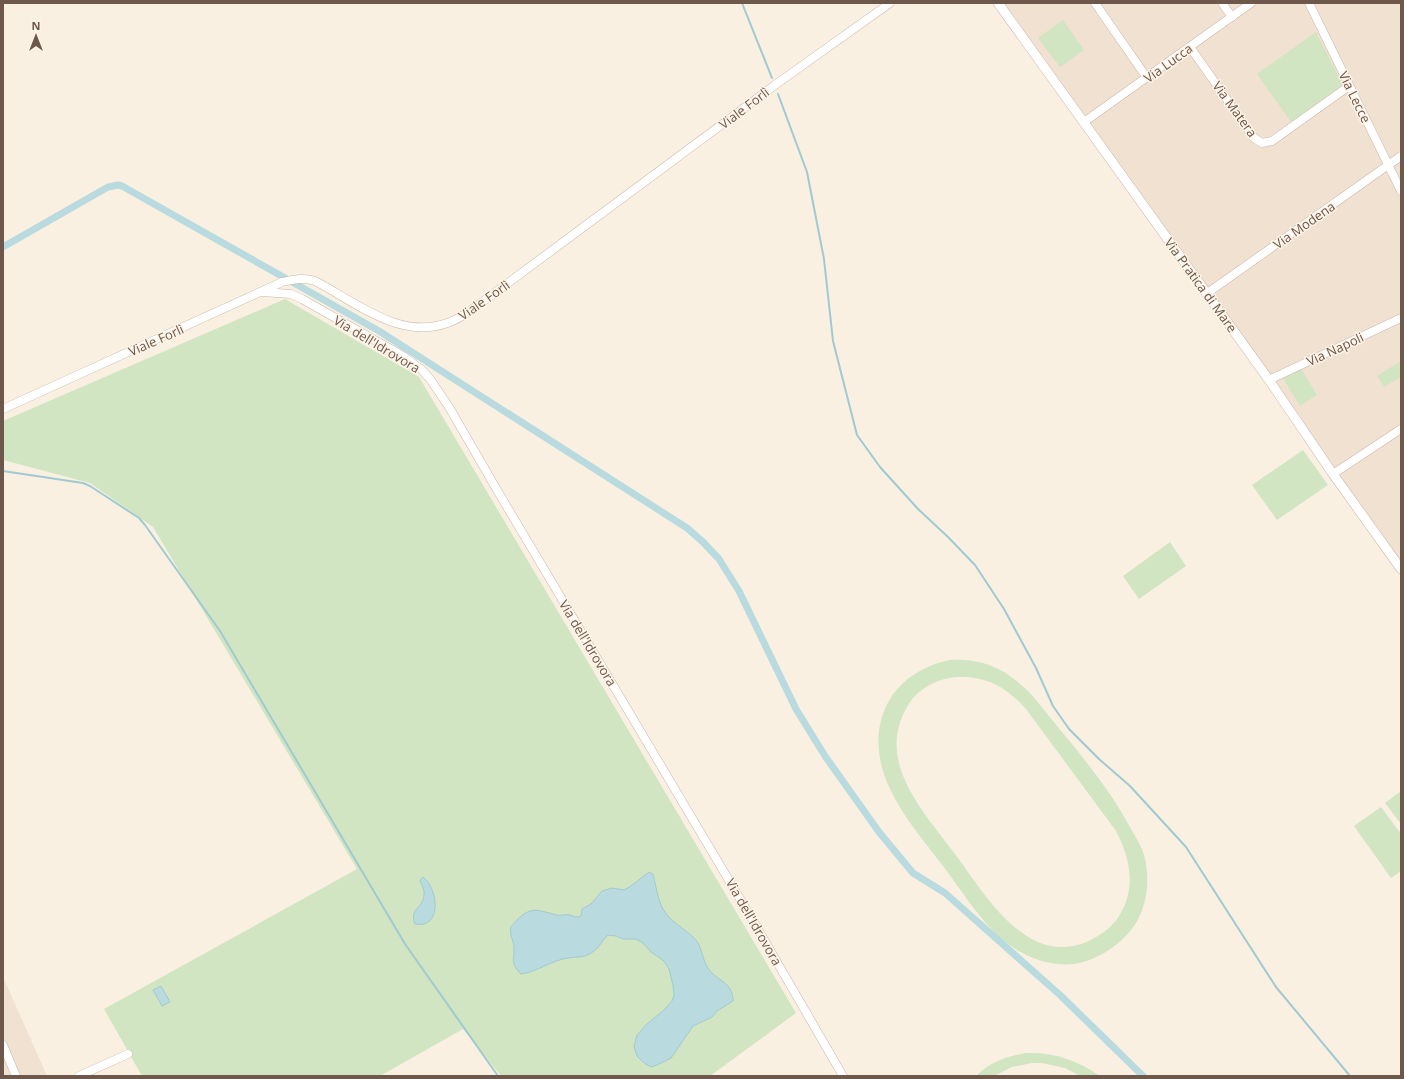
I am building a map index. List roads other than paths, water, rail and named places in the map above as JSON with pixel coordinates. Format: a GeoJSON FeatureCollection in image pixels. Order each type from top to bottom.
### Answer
{"type":"FeatureCollection","features":[{"type":"Feature","properties":{"kind":"street","name":"Viale Forlì"},"geometry":{"type":"LineString","coordinates":[[3,409],[282,282],[295,279],[304,278],[314,281],[400,325],[411,327],[428,327],[450,322],[463,316],[477,306],[775,85],[890,3]]}},
{"type":"Feature","properties":{"kind":"street","name":"Via Pratica di Mare"},"geometry":{"type":"LineString","coordinates":[[998,3],[1269,380],[1333,474],[1401,569]]}},
{"type":"Feature","properties":{"kind":"street"},"geometry":{"type":"LineString","coordinates":[[1095,3],[1147,78]]}},
{"type":"Feature","properties":{"kind":"street"},"geometry":{"type":"LineString","coordinates":[[1222,3],[1232,17]]}},
{"type":"Feature","properties":{"kind":"street","name":"Via Lucca"},"geometry":{"type":"LineString","coordinates":[[1084,122],[1251,3]]}},
{"type":"Feature","properties":{"kind":"street","name":"Via Lecce"},"geometry":{"type":"LineString","coordinates":[[1309,3],[1401,191]]}},
{"type":"Feature","properties":{"kind":"street","name":"Via Matera"},"geometry":{"type":"LineString","coordinates":[[1190,47],[1254,138],[1262,144],[1272,140],[1349,86]]}},
{"type":"Feature","properties":{"kind":"street","name":"Via Modena"},"geometry":{"type":"LineString","coordinates":[[1206,294],[1401,156]]}},
{"type":"Feature","properties":{"kind":"street","name":"Via dell'Idrovora"},"geometry":{"type":"LineString","coordinates":[[261,292],[291,294],[302,299],[403,356],[430,378],[449,407],[752,919],[843,1076]]}},
{"type":"Feature","properties":{"kind":"street","name":"Via Napoli"},"geometry":{"type":"LineString","coordinates":[[1269,380],[1401,318]]}},
{"type":"Feature","properties":{"kind":"street"},"geometry":{"type":"LineString","coordinates":[[1333,474],[1401,429]]}},
{"type":"Feature","properties":{"kind":"street"},"geometry":{"type":"LineString","coordinates":[[3,1045],[16,1076]]}},
{"type":"Feature","properties":{"kind":"street"},"geometry":{"type":"LineString","coordinates":[[79,1076],[128,1054]]}},
{"type":"Feature","properties":{"kind":"water"},"geometry":{"type":"Polygon","coordinates":[[[649,872],[653,874],[659,900],[666,914],[697,941],[708,968],[727,985],[732,994],[733,1001],[717,1011],[712,1017],[693,1026],[671,1058],[651,1067],[637,1056],[634,1046],[637,1035],[672,1001],[674,995],[673,985],[669,969],[664,961],[636,939],[623,939],[608,935],[590,954],[581,957],[562,959],[533,971],[521,974],[517,970],[513,960],[514,946],[510,932],[511,927],[522,915],[527,912],[536,910],[558,915],[581,916],[582,909],[591,904],[602,891],[612,888],[624,890],[649,872]]]}},
{"type":"Feature","properties":{"kind":"water"},"geometry":{"type":"Polygon","coordinates":[[[423,877],[428,882],[432,890],[435,906],[434,914],[430,920],[424,924],[415,924],[415,911],[423,900],[424,895],[420,880],[423,877]]]}},
{"type":"Feature","properties":{"kind":"water"},"geometry":{"type":"Polygon","coordinates":[[[161,986],[170,1002],[162,1006],[153,990],[161,986]]]}},
{"type":"Feature","properties":{"kind":"waterway"},"geometry":{"type":"LineString","coordinates":[[742,3],[772,78]]}},
{"type":"Feature","properties":{"kind":"waterway"},"geometry":{"type":"LineString","coordinates":[[778,94],[807,172],[824,259],[833,341],[857,435],[880,467],[918,509],[975,565],[1004,609],[1036,668],[1053,706],[1069,729],[1099,759],[1130,786],[1186,847],[1276,987],[1350,1076]]}},
{"type":"Feature","properties":{"kind":"waterway"},"geometry":{"type":"LineString","coordinates":[[3,247],[108,187],[118,185],[122,186],[379,331],[687,528],[719,559],[739,591],[796,709],[825,756],[879,832],[913,873],[945,893],[1060,995],[1143,1076]]}},
{"type":"Feature","properties":{"kind":"waterway"},"geometry":{"type":"LineString","coordinates":[[3,471],[83,483],[139,518],[145,525],[220,631],[405,944],[498,1076]]}}]}
